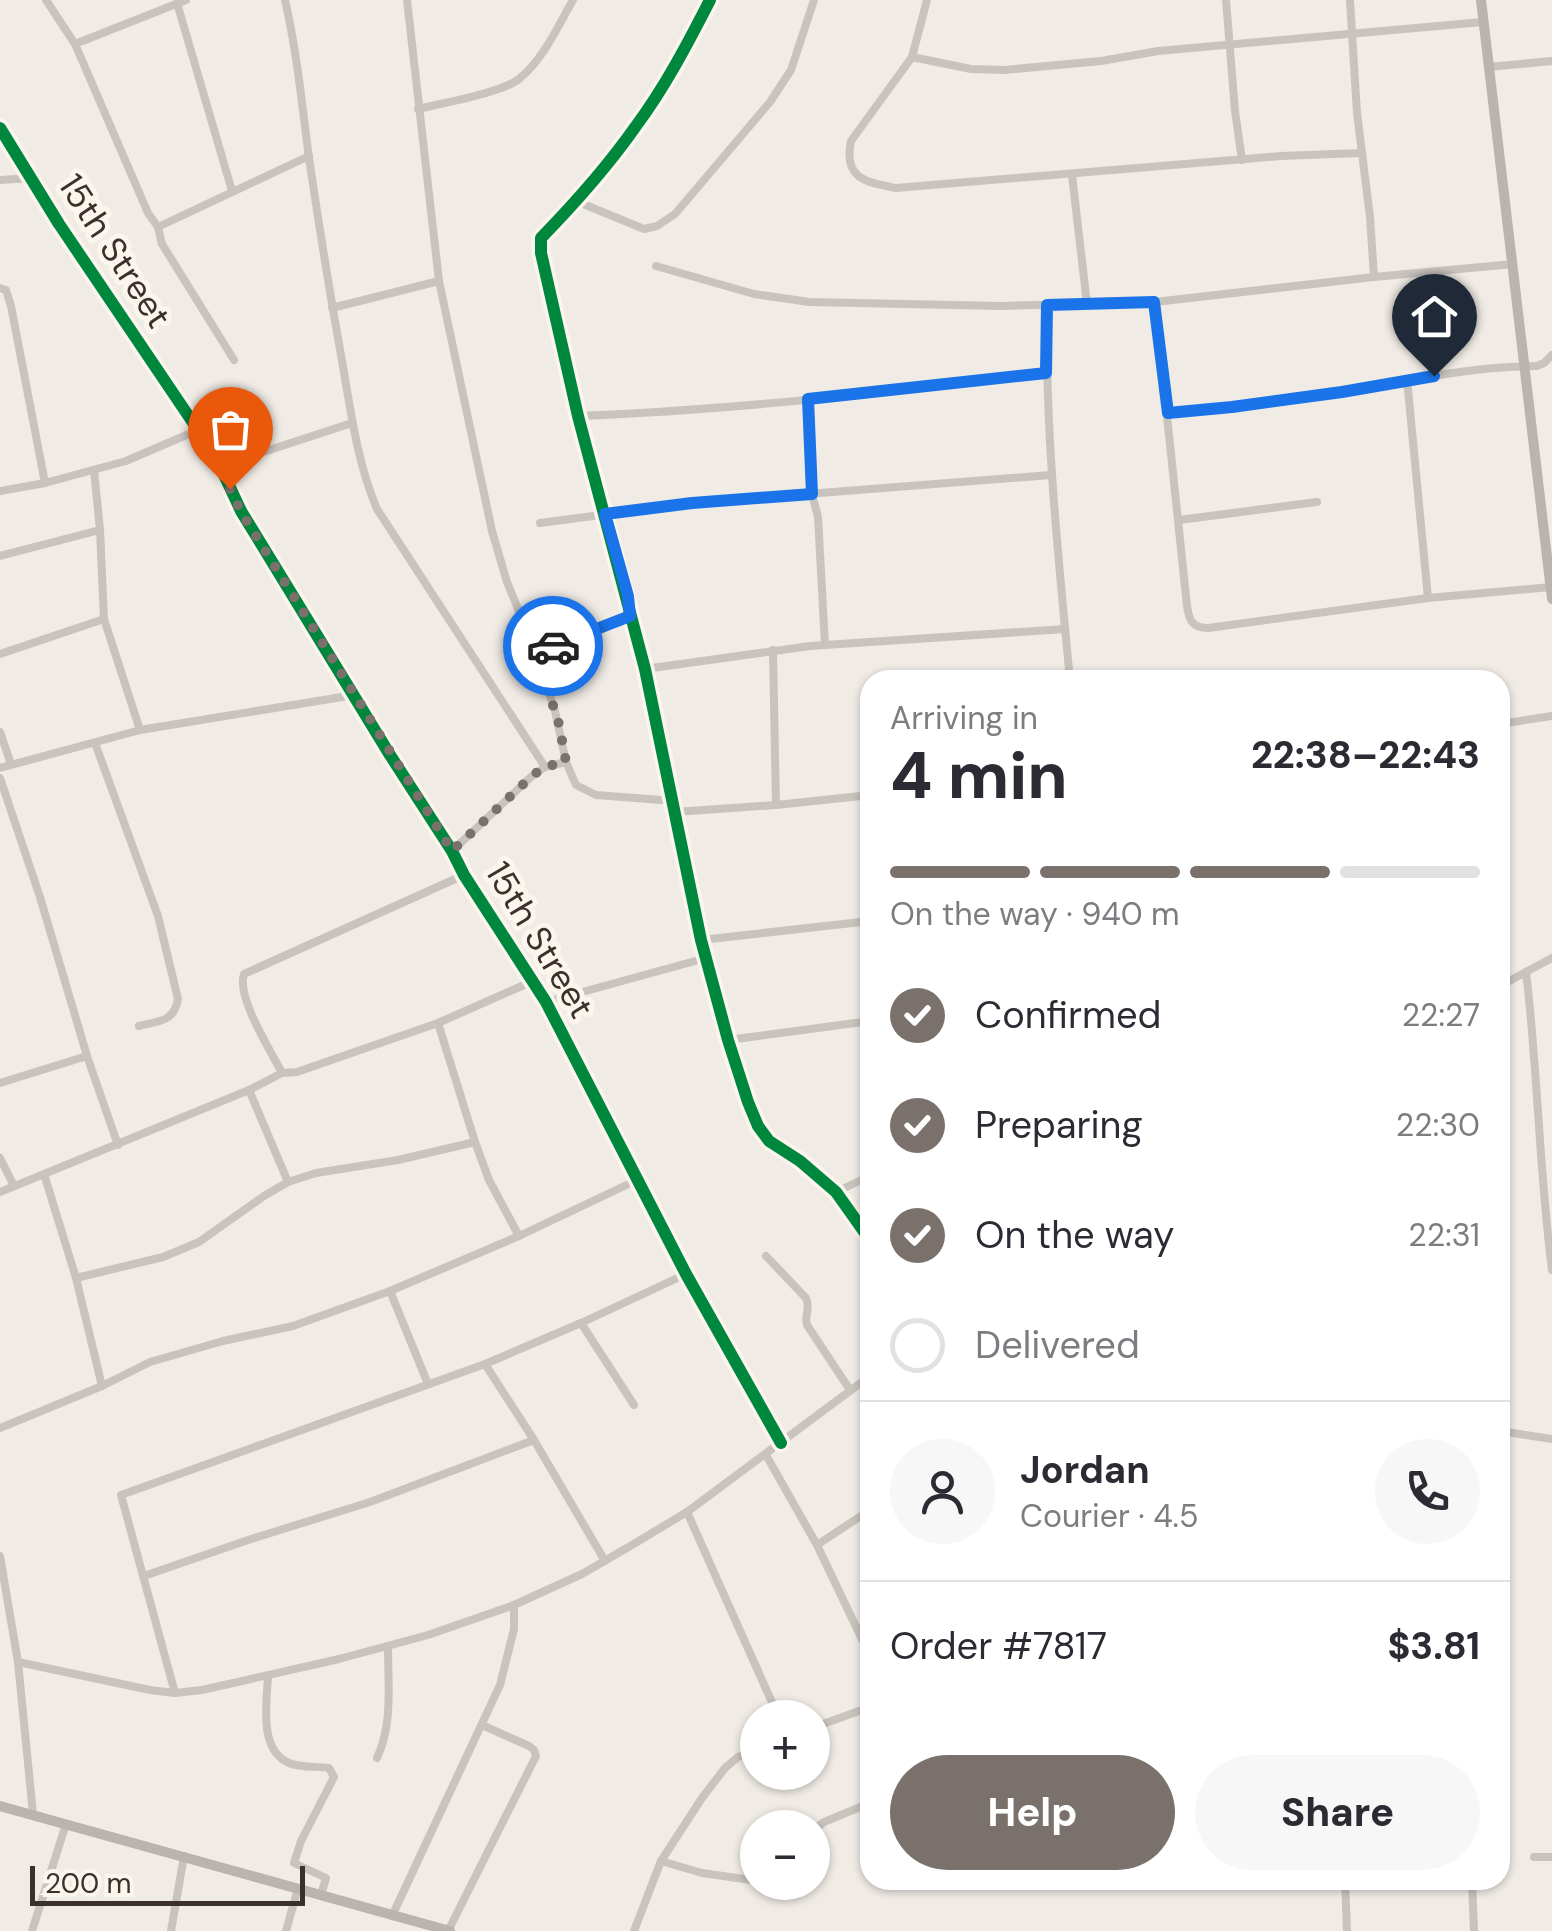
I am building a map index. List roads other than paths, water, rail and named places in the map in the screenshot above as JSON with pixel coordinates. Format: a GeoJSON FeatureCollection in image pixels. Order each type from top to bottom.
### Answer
{"type":"FeatureCollection","features":[{"type":"Feature","properties":{"kind":"main road"},"geometry":{"type":"LineString","coordinates":[[1480,0],[1551,593]]}},
{"type":"Feature","properties":{"kind":"main road"},"geometry":{"type":"LineString","coordinates":[[0,1806],[449,1931]]}},
{"type":"Feature","properties":{"kind":"street"},"geometry":{"type":"LineString","coordinates":[[46,0],[74,44],[148,213],[158,227],[162,244],[234,360]]}},
{"type":"Feature","properties":{"kind":"street"},"geometry":{"type":"LineString","coordinates":[[286,0],[332,308],[362,468],[377,509],[544,767]]}},
{"type":"Feature","properties":{"kind":"street"},"geometry":{"type":"LineString","coordinates":[[407,0],[439,282],[492,532],[559,724],[566,762],[576,784],[586,792],[674,801]]}},
{"type":"Feature","properties":{"kind":"street"},"geometry":{"type":"LineString","coordinates":[[418,109],[517,81],[548,43],[573,0]]}},
{"type":"Feature","properties":{"kind":"street"},"geometry":{"type":"LineString","coordinates":[[710,0],[637,126],[541,238],[542,253],[578,416],[628,596],[701,940],[748,1102],[769,1141],[836,1192],[860,1226]]}},
{"type":"Feature","properties":{"kind":"street"},"geometry":{"type":"LineString","coordinates":[[576,201],[644,229],[675,214],[770,102],[792,70],[814,0]]}},
{"type":"Feature","properties":{"kind":"street"},"geometry":{"type":"LineString","coordinates":[[927,0],[912,57],[851,141],[848,153],[857,176],[864,182],[896,188],[1361,152]]}},
{"type":"Feature","properties":{"kind":"street"},"geometry":{"type":"LineString","coordinates":[[1226,0],[1242,160]]}},
{"type":"Feature","properties":{"kind":"street"},"geometry":{"type":"LineString","coordinates":[[1350,0],[1374,277]]}},
{"type":"Feature","properties":{"kind":"street"},"geometry":{"type":"LineString","coordinates":[[74,44],[182,2],[232,192]]}},
{"type":"Feature","properties":{"kind":"street"},"geometry":{"type":"LineString","coordinates":[[912,57],[1004,70],[1483,22]]}},
{"type":"Feature","properties":{"kind":"street"},"geometry":{"type":"LineString","coordinates":[[1488,67],[1552,61]]}},
{"type":"Feature","properties":{"kind":"street","name":"15th Street"},"geometry":{"type":"LineString","coordinates":[[0,128],[99,285],[198,430],[241,512],[464,875],[534,981],[686,1274],[781,1443]]}},
{"type":"Feature","properties":{"kind":"street"},"geometry":{"type":"LineString","coordinates":[[158,227],[309,156]]}},
{"type":"Feature","properties":{"kind":"street"},"geometry":{"type":"LineString","coordinates":[[1072,175],[1087,304]]}},
{"type":"Feature","properties":{"kind":"street"},"geometry":{"type":"LineString","coordinates":[[0,180],[32,178]]}},
{"type":"Feature","properties":{"kind":"street"},"geometry":{"type":"LineString","coordinates":[[656,266],[754,294],[809,302],[1047,305],[1154,302],[1513,264]]}},
{"type":"Feature","properties":{"kind":"street"},"geometry":{"type":"LineString","coordinates":[[332,308],[439,282]]}},
{"type":"Feature","properties":{"kind":"street"},"geometry":{"type":"LineString","coordinates":[[0,288],[6,290],[11,306],[45,483]]}},
{"type":"Feature","properties":{"kind":"street"},"geometry":{"type":"LineString","coordinates":[[1154,302],[1188,617],[1193,625],[1200,628],[1428,598],[1551,593]]}},
{"type":"Feature","properties":{"kind":"street"},"geometry":{"type":"LineString","coordinates":[[1047,305],[1051,475],[1069,670]]}},
{"type":"Feature","properties":{"kind":"street"},"geometry":{"type":"LineString","coordinates":[[1168,413],[1524,366],[1544,363],[1552,356]]}},
{"type":"Feature","properties":{"kind":"street"},"geometry":{"type":"LineString","coordinates":[[578,416],[808,399],[1046,373]]}},
{"type":"Feature","properties":{"kind":"street"},"geometry":{"type":"LineString","coordinates":[[1407,380],[1428,598]]}},
{"type":"Feature","properties":{"kind":"street"},"geometry":{"type":"LineString","coordinates":[[808,399],[825,645]]}},
{"type":"Feature","properties":{"kind":"street"},"geometry":{"type":"LineString","coordinates":[[220,466],[352,423]]}},
{"type":"Feature","properties":{"kind":"street"},"geometry":{"type":"LineString","coordinates":[[0,492],[126,461],[198,430]]}},
{"type":"Feature","properties":{"kind":"street"},"geometry":{"type":"LineString","coordinates":[[94,470],[104,619],[140,730]]}},
{"type":"Feature","properties":{"kind":"street"},"geometry":{"type":"LineString","coordinates":[[540,523],[692,503],[1051,475]]}},
{"type":"Feature","properties":{"kind":"street"},"geometry":{"type":"LineString","coordinates":[[1537,476],[1552,481]]}},
{"type":"Feature","properties":{"kind":"street"},"geometry":{"type":"LineString","coordinates":[[1179,520],[1318,502]]}},
{"type":"Feature","properties":{"kind":"street"},"geometry":{"type":"LineString","coordinates":[[0,556],[100,530]]}},
{"type":"Feature","properties":{"kind":"street"},"geometry":{"type":"LineString","coordinates":[[536,653],[630,616]]}},
{"type":"Feature","properties":{"kind":"street"},"geometry":{"type":"LineString","coordinates":[[0,654],[104,619]]}},
{"type":"Feature","properties":{"kind":"street"},"geometry":{"type":"LineString","coordinates":[[645,670],[773,650],[1065,629]]}},
{"type":"Feature","properties":{"kind":"street"},"geometry":{"type":"LineString","coordinates":[[773,650],[776,805]]}},
{"type":"Feature","properties":{"kind":"street"},"geometry":{"type":"LineString","coordinates":[[0,768],[140,730],[354,695]]}},
{"type":"Feature","properties":{"kind":"street"},"geometry":{"type":"LineString","coordinates":[[1510,722],[1552,716]]}},
{"type":"Feature","properties":{"kind":"street"},"geometry":{"type":"LineString","coordinates":[[0,732],[11,764]]}},
{"type":"Feature","properties":{"kind":"street"},"geometry":{"type":"LineString","coordinates":[[95,742],[158,916],[178,1000],[170,1018],[140,1026]]}},
{"type":"Feature","properties":{"kind":"street"},"geometry":{"type":"LineString","coordinates":[[452,851],[532,776],[544,767],[566,762]]}},
{"type":"Feature","properties":{"kind":"street"},"geometry":{"type":"LineString","coordinates":[[0,778],[118,1145]]}},
{"type":"Feature","properties":{"kind":"street"},"geometry":{"type":"LineString","coordinates":[[676,812],[860,796]]}},
{"type":"Feature","properties":{"kind":"street"},"geometry":{"type":"LineString","coordinates":[[282,1074],[248,1003],[242,984],[244,974],[464,875]]}},
{"type":"Feature","properties":{"kind":"street"},"geometry":{"type":"LineString","coordinates":[[701,940],[860,922]]}},
{"type":"Feature","properties":{"kind":"street"},"geometry":{"type":"LineString","coordinates":[[546,1002],[706,958]]}},
{"type":"Feature","properties":{"kind":"street"},"geometry":{"type":"LineString","coordinates":[[1510,981],[1552,958]]}},
{"type":"Feature","properties":{"kind":"street"},"geometry":{"type":"LineString","coordinates":[[1526,972],[1552,1270]]}},
{"type":"Feature","properties":{"kind":"street"},"geometry":{"type":"LineString","coordinates":[[0,1192],[282,1074],[438,1023],[534,981]]}},
{"type":"Feature","properties":{"kind":"street"},"geometry":{"type":"LineString","coordinates":[[728,1040],[860,1022]]}},
{"type":"Feature","properties":{"kind":"street"},"geometry":{"type":"LineString","coordinates":[[438,1023],[475,1142],[519,1236]]}},
{"type":"Feature","properties":{"kind":"street"},"geometry":{"type":"LineString","coordinates":[[0,1083],[87,1056]]}},
{"type":"Feature","properties":{"kind":"street"},"geometry":{"type":"LineString","coordinates":[[248,1090],[288,1182]]}},
{"type":"Feature","properties":{"kind":"street"},"geometry":{"type":"LineString","coordinates":[[76,1278],[163,1257],[199,1242],[288,1182],[475,1142]]}},
{"type":"Feature","properties":{"kind":"street"},"geometry":{"type":"LineString","coordinates":[[0,1158],[14,1186]]}},
{"type":"Feature","properties":{"kind":"street"},"geometry":{"type":"LineString","coordinates":[[44,1174],[76,1278],[102,1386]]}},
{"type":"Feature","properties":{"kind":"street"},"geometry":{"type":"LineString","coordinates":[[0,1428],[150,1362],[293,1326],[390,1291],[637,1180]]}},
{"type":"Feature","properties":{"kind":"street"},"geometry":{"type":"LineString","coordinates":[[836,1192],[860,1181]]}},
{"type":"Feature","properties":{"kind":"street"},"geometry":{"type":"LineString","coordinates":[[766,1256],[806,1298],[807,1325],[850,1390]]}},
{"type":"Feature","properties":{"kind":"street"},"geometry":{"type":"LineString","coordinates":[[176,1694],[121,1495],[485,1364],[686,1274]]}},
{"type":"Feature","properties":{"kind":"street"},"geometry":{"type":"LineString","coordinates":[[390,1291],[428,1384]]}},
{"type":"Feature","properties":{"kind":"street"},"geometry":{"type":"LineString","coordinates":[[582,1323],[634,1406]]}},
{"type":"Feature","properties":{"kind":"street"},"geometry":{"type":"LineString","coordinates":[[485,1364],[605,1561]]}},
{"type":"Feature","properties":{"kind":"street"},"geometry":{"type":"LineString","coordinates":[[18,1662],[176,1694],[388,1647],[514,1605],[605,1561],[687,1512],[860,1383]]}},
{"type":"Feature","properties":{"kind":"street"},"geometry":{"type":"LineString","coordinates":[[1510,1433],[1552,1439]]}},
{"type":"Feature","properties":{"kind":"street"},"geometry":{"type":"LineString","coordinates":[[144,1576],[370,1502],[534,1440]]}},
{"type":"Feature","properties":{"kind":"street"},"geometry":{"type":"LineString","coordinates":[[766,1456],[817,1545],[860,1635]]}},
{"type":"Feature","properties":{"kind":"street"},"geometry":{"type":"LineString","coordinates":[[687,1512],[771,1700]]}},
{"type":"Feature","properties":{"kind":"street"},"geometry":{"type":"LineString","coordinates":[[817,1545],[860,1517]]}},
{"type":"Feature","properties":{"kind":"street"},"geometry":{"type":"LineString","coordinates":[[0,1556],[18,1662],[33,1814]]}},
{"type":"Feature","properties":{"kind":"street"},"geometry":{"type":"LineString","coordinates":[[392,1916],[500,1685],[514,1630],[514,1605]]}},
{"type":"Feature","properties":{"kind":"street"},"geometry":{"type":"LineString","coordinates":[[377,1758],[387,1718],[388,1647]]}},
{"type":"Feature","properties":{"kind":"street"},"geometry":{"type":"LineString","coordinates":[[268,1675],[268,1737],[278,1757],[292,1765],[329,1768],[334,1778],[301,1840],[294,1863],[326,1878],[321,1895]]}},
{"type":"Feature","properties":{"kind":"street"},"geometry":{"type":"LineString","coordinates":[[830,1721],[860,1711]]}},
{"type":"Feature","properties":{"kind":"street"},"geometry":{"type":"LineString","coordinates":[[449,1931],[536,1756],[529,1746],[482,1725]]}},
{"type":"Feature","properties":{"kind":"street"},"geometry":{"type":"LineString","coordinates":[[634,1931],[661,1861],[702,1798],[725,1768],[740,1756]]}},
{"type":"Feature","properties":{"kind":"street"},"geometry":{"type":"LineString","coordinates":[[830,1820],[860,1807]]}},
{"type":"Feature","properties":{"kind":"street"},"geometry":{"type":"LineString","coordinates":[[32,1931],[66,1824]]}},
{"type":"Feature","properties":{"kind":"street"},"geometry":{"type":"LineString","coordinates":[[171,1931],[184,1856]]}},
{"type":"Feature","properties":{"kind":"street"},"geometry":{"type":"LineString","coordinates":[[1534,1857],[1552,1857]]}},
{"type":"Feature","properties":{"kind":"street"},"geometry":{"type":"LineString","coordinates":[[661,1861],[740,1878]]}},
{"type":"Feature","properties":{"kind":"street"},"geometry":{"type":"LineString","coordinates":[[286,1931],[298,1888]]}},
{"type":"Feature","properties":{"kind":"street"},"geometry":{"type":"LineString","coordinates":[[1345,1890],[1346,1931]]}},
{"type":"Feature","properties":{"kind":"street"},"geometry":{"type":"LineString","coordinates":[[1472,1890],[1474,1931]]}}]}
